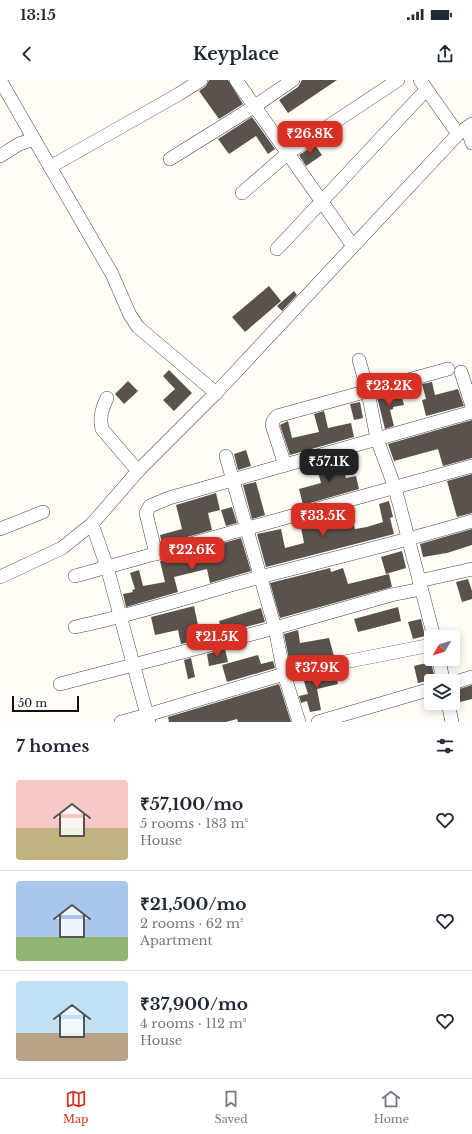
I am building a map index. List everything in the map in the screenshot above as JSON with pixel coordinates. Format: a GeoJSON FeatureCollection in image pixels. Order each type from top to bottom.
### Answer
{"type":"FeatureCollection","features":[{"type":"Feature","properties":{"kind":"street"},"geometry":{"type":"LineString","coordinates":[[0,80],[112,274],[130,315],[138,327],[216,393]]}},
{"type":"Feature","properties":{"kind":"street"},"geometry":{"type":"LineString","coordinates":[[50,167],[201,80]]}},
{"type":"Feature","properties":{"kind":"street"},"geometry":{"type":"LineString","coordinates":[[236,80],[323,201],[353,246]]}},
{"type":"Feature","properties":{"kind":"street"},"geometry":{"type":"LineString","coordinates":[[170,159],[255,106],[292,80]]}},
{"type":"Feature","properties":{"kind":"street"},"geometry":{"type":"LineString","coordinates":[[242,193],[288,153],[398,80]]}},
{"type":"Feature","properties":{"kind":"street"},"geometry":{"type":"LineString","coordinates":[[277,249],[323,201],[423,85],[466,129],[472,143]]}},
{"type":"Feature","properties":{"kind":"street"},"geometry":{"type":"LineString","coordinates":[[0,577],[62,548],[92,524],[138,471],[216,393],[353,246],[466,129]]}},
{"type":"Feature","properties":{"kind":"street"},"geometry":{"type":"LineString","coordinates":[[0,156],[19,144],[34,139]]}},
{"type":"Feature","properties":{"kind":"street"},"geometry":{"type":"LineString","coordinates":[[359,360],[368,392],[377,439],[395,488],[432,630]]}},
{"type":"Feature","properties":{"kind":"street"},"geometry":{"type":"LineString","coordinates":[[286,465],[272,425],[275,418],[284,413],[368,392],[448,369]]}},
{"type":"Feature","properties":{"kind":"street"},"geometry":{"type":"LineString","coordinates":[[461,372],[472,406]]}},
{"type":"Feature","properties":{"kind":"street"},"geometry":{"type":"LineString","coordinates":[[107,398],[102,408],[100,422],[102,429],[138,471]]}},
{"type":"Feature","properties":{"kind":"street"},"geometry":{"type":"LineString","coordinates":[[156,554],[146,513],[147,509],[169,498],[472,412]]}},
{"type":"Feature","properties":{"kind":"street"},"geometry":{"type":"LineString","coordinates":[[226,456],[259,578],[275,628],[284,674],[299,722]]}},
{"type":"Feature","properties":{"kind":"street"},"geometry":{"type":"LineString","coordinates":[[75,576],[246,530],[472,466]]}},
{"type":"Feature","properties":{"kind":"street"},"geometry":{"type":"LineString","coordinates":[[0,529],[43,512]]}},
{"type":"Feature","properties":{"kind":"street"},"geometry":{"type":"LineString","coordinates":[[75,627],[121,618],[259,578],[408,540],[472,521]]}},
{"type":"Feature","properties":{"kind":"street"},"geometry":{"type":"LineString","coordinates":[[92,524],[107,567],[148,719]]}},
{"type":"Feature","properties":{"kind":"street"},"geometry":{"type":"LineString","coordinates":[[60,684],[275,628],[391,595],[472,569]]}},
{"type":"Feature","properties":{"kind":"street"},"geometry":{"type":"LineString","coordinates":[[121,722],[148,719],[284,674],[424,646]]}},
{"type":"Feature","properties":{"kind":"street"},"geometry":{"type":"LineString","coordinates":[[460,681],[472,677]]}},
{"type":"Feature","properties":{"kind":"street"},"geometry":{"type":"LineString","coordinates":[[318,722],[424,691]]}},
{"type":"Feature","properties":{"kind":"street"},"geometry":{"type":"LineString","coordinates":[[449,710],[452,722]]}},
{"type":"Feature","properties":{"kind":"building"},"geometry":{"type":"Polygon","coordinates":[[[209,80],[228,80],[243,104],[219,119],[199,91],[206,86],[209,80]]]}},
{"type":"Feature","properties":{"kind":"building"},"geometry":{"type":"Polygon","coordinates":[[[302,80],[337,80],[288,113],[279,100],[298,87],[302,80]]]}},
{"type":"Feature","properties":{"kind":"building"},"geometry":{"type":"Polygon","coordinates":[[[252,117],[275,149],[268,154],[256,136],[229,154],[218,139],[252,117]]]}},
{"type":"Feature","properties":{"kind":"building"},"geometry":{"type":"Polygon","coordinates":[[[315,145],[322,155],[306,166],[299,155],[315,145]]]}},
{"type":"Feature","properties":{"kind":"building"},"geometry":{"type":"Polygon","coordinates":[[[269,286],[281,301],[245,332],[232,317],[269,286]]]}},
{"type":"Feature","properties":{"kind":"building"},"geometry":{"type":"Polygon","coordinates":[[[294,291],[297,295],[282,311],[277,306],[294,291]]]}},
{"type":"Feature","properties":{"kind":"building"},"geometry":{"type":"Polygon","coordinates":[[[169,370],[192,393],[174,411],[163,400],[175,389],[163,376],[169,370]]]}},
{"type":"Feature","properties":{"kind":"building"},"geometry":{"type":"Polygon","coordinates":[[[128,381],[138,391],[124,404],[115,394],[128,381]]]}},
{"type":"Feature","properties":{"kind":"building"},"geometry":{"type":"Polygon","coordinates":[[[432,382],[435,395],[458,389],[464,406],[426,416],[422,400],[426,399],[422,384],[432,382]]]}},
{"type":"Feature","properties":{"kind":"building"},"geometry":{"type":"Polygon","coordinates":[[[400,390],[404,405],[393,407],[393,409],[390,410],[394,426],[385,429],[377,397],[400,390]]]}},
{"type":"Feature","properties":{"kind":"building"},"geometry":{"type":"Polygon","coordinates":[[[360,402],[363,418],[354,420],[350,404],[360,402]]]}},
{"type":"Feature","properties":{"kind":"building"},"geometry":{"type":"Polygon","coordinates":[[[324,411],[328,428],[351,423],[354,437],[290,455],[280,425],[288,421],[292,438],[319,432],[314,414],[324,411]]]}},
{"type":"Feature","properties":{"kind":"building"},"geometry":{"type":"Polygon","coordinates":[[[472,420],[472,458],[443,466],[438,449],[394,461],[388,444],[472,420]]]}},
{"type":"Feature","properties":{"kind":"building"},"geometry":{"type":"Polygon","coordinates":[[[246,450],[251,466],[238,470],[234,454],[246,450]]]}},
{"type":"Feature","properties":{"kind":"building"},"geometry":{"type":"Polygon","coordinates":[[[341,458],[346,478],[356,476],[359,489],[303,505],[299,489],[321,483],[316,464],[341,458]]]}},
{"type":"Feature","properties":{"kind":"building"},"geometry":{"type":"Polygon","coordinates":[[[472,474],[472,513],[457,517],[447,481],[472,474]]]}},
{"type":"Feature","properties":{"kind":"building"},"geometry":{"type":"Polygon","coordinates":[[[256,482],[265,515],[252,519],[243,485],[256,482]]]}},
{"type":"Feature","properties":{"kind":"building"},"geometry":{"type":"Polygon","coordinates":[[[216,493],[220,510],[208,513],[212,530],[162,544],[160,535],[182,529],[176,505],[216,493]]]}},
{"type":"Feature","properties":{"kind":"building"},"geometry":{"type":"Polygon","coordinates":[[[389,501],[393,517],[390,518],[394,534],[266,567],[257,534],[281,529],[285,548],[304,543],[300,523],[323,517],[323,521],[342,516],[341,513],[350,510],[355,529],[383,522],[379,504],[389,501]]]}},
{"type":"Feature","properties":{"kind":"building"},"geometry":{"type":"Polygon","coordinates":[[[232,507],[237,523],[226,526],[221,510],[232,507]]]}},
{"type":"Feature","properties":{"kind":"building"},"geometry":{"type":"Polygon","coordinates":[[[472,529],[472,545],[447,553],[423,557],[420,544],[472,529]]]}},
{"type":"Feature","properties":{"kind":"building"},"geometry":{"type":"Polygon","coordinates":[[[241,538],[251,571],[210,583],[207,569],[174,577],[178,592],[126,607],[123,594],[133,592],[132,590],[135,589],[130,573],[139,570],[143,586],[165,582],[160,561],[190,552],[192,559],[205,556],[203,550],[223,546],[223,543],[241,538]]]}},
{"type":"Feature","properties":{"kind":"building"},"geometry":{"type":"Polygon","coordinates":[[[402,551],[406,568],[386,574],[381,557],[402,551]]]}},
{"type":"Feature","properties":{"kind":"building"},"geometry":{"type":"Polygon","coordinates":[[[330,568],[331,572],[343,568],[348,584],[389,574],[392,587],[280,618],[270,583],[330,568]]]}},
{"type":"Feature","properties":{"kind":"building"},"geometry":{"type":"Polygon","coordinates":[[[468,579],[472,591],[472,599],[462,602],[456,582],[468,579]]]}},
{"type":"Feature","properties":{"kind":"building"},"geometry":{"type":"Polygon","coordinates":[[[194,606],[201,639],[181,644],[178,630],[155,635],[151,617],[194,606]]]}},
{"type":"Feature","properties":{"kind":"building"},"geometry":{"type":"Polygon","coordinates":[[[398,607],[401,621],[358,632],[354,619],[398,607]]]}},
{"type":"Feature","properties":{"kind":"building"},"geometry":{"type":"Polygon","coordinates":[[[261,608],[265,622],[222,633],[219,621],[261,608]]]}},
{"type":"Feature","properties":{"kind":"building"},"geometry":{"type":"Polygon","coordinates":[[[421,619],[424,636],[413,639],[408,622],[421,619]]]}},
{"type":"Feature","properties":{"kind":"building"},"geometry":{"type":"Polygon","coordinates":[[[298,630],[300,643],[329,638],[334,656],[290,665],[284,634],[298,630]]]}},
{"type":"Feature","properties":{"kind":"building"},"geometry":{"type":"Polygon","coordinates":[[[225,649],[228,662],[209,666],[207,654],[225,649]]]}},
{"type":"Feature","properties":{"kind":"building"},"geometry":{"type":"Polygon","coordinates":[[[258,655],[261,664],[273,661],[275,668],[227,682],[222,665],[258,655]]]}},
{"type":"Feature","properties":{"kind":"building"},"geometry":{"type":"Polygon","coordinates":[[[191,658],[195,677],[188,679],[184,660],[191,658]]]}},
{"type":"Feature","properties":{"kind":"building"},"geometry":{"type":"Polygon","coordinates":[[[424,664],[424,666],[432,666],[434,674],[424,674],[424,682],[418,683],[414,666],[424,664]]]}},
{"type":"Feature","properties":{"kind":"building"},"geometry":{"type":"Polygon","coordinates":[[[335,672],[338,684],[317,689],[321,710],[310,712],[307,701],[301,703],[299,696],[308,694],[303,678],[335,672]]]}},
{"type":"Feature","properties":{"kind":"building"},"geometry":{"type":"Polygon","coordinates":[[[279,684],[291,722],[238,722],[237,719],[226,722],[169,722],[168,717],[279,684]]]}},
{"type":"Feature","properties":{"kind":"building"},"geometry":{"type":"Polygon","coordinates":[[[472,685],[472,699],[460,702],[460,689],[472,685]]]}}]}
